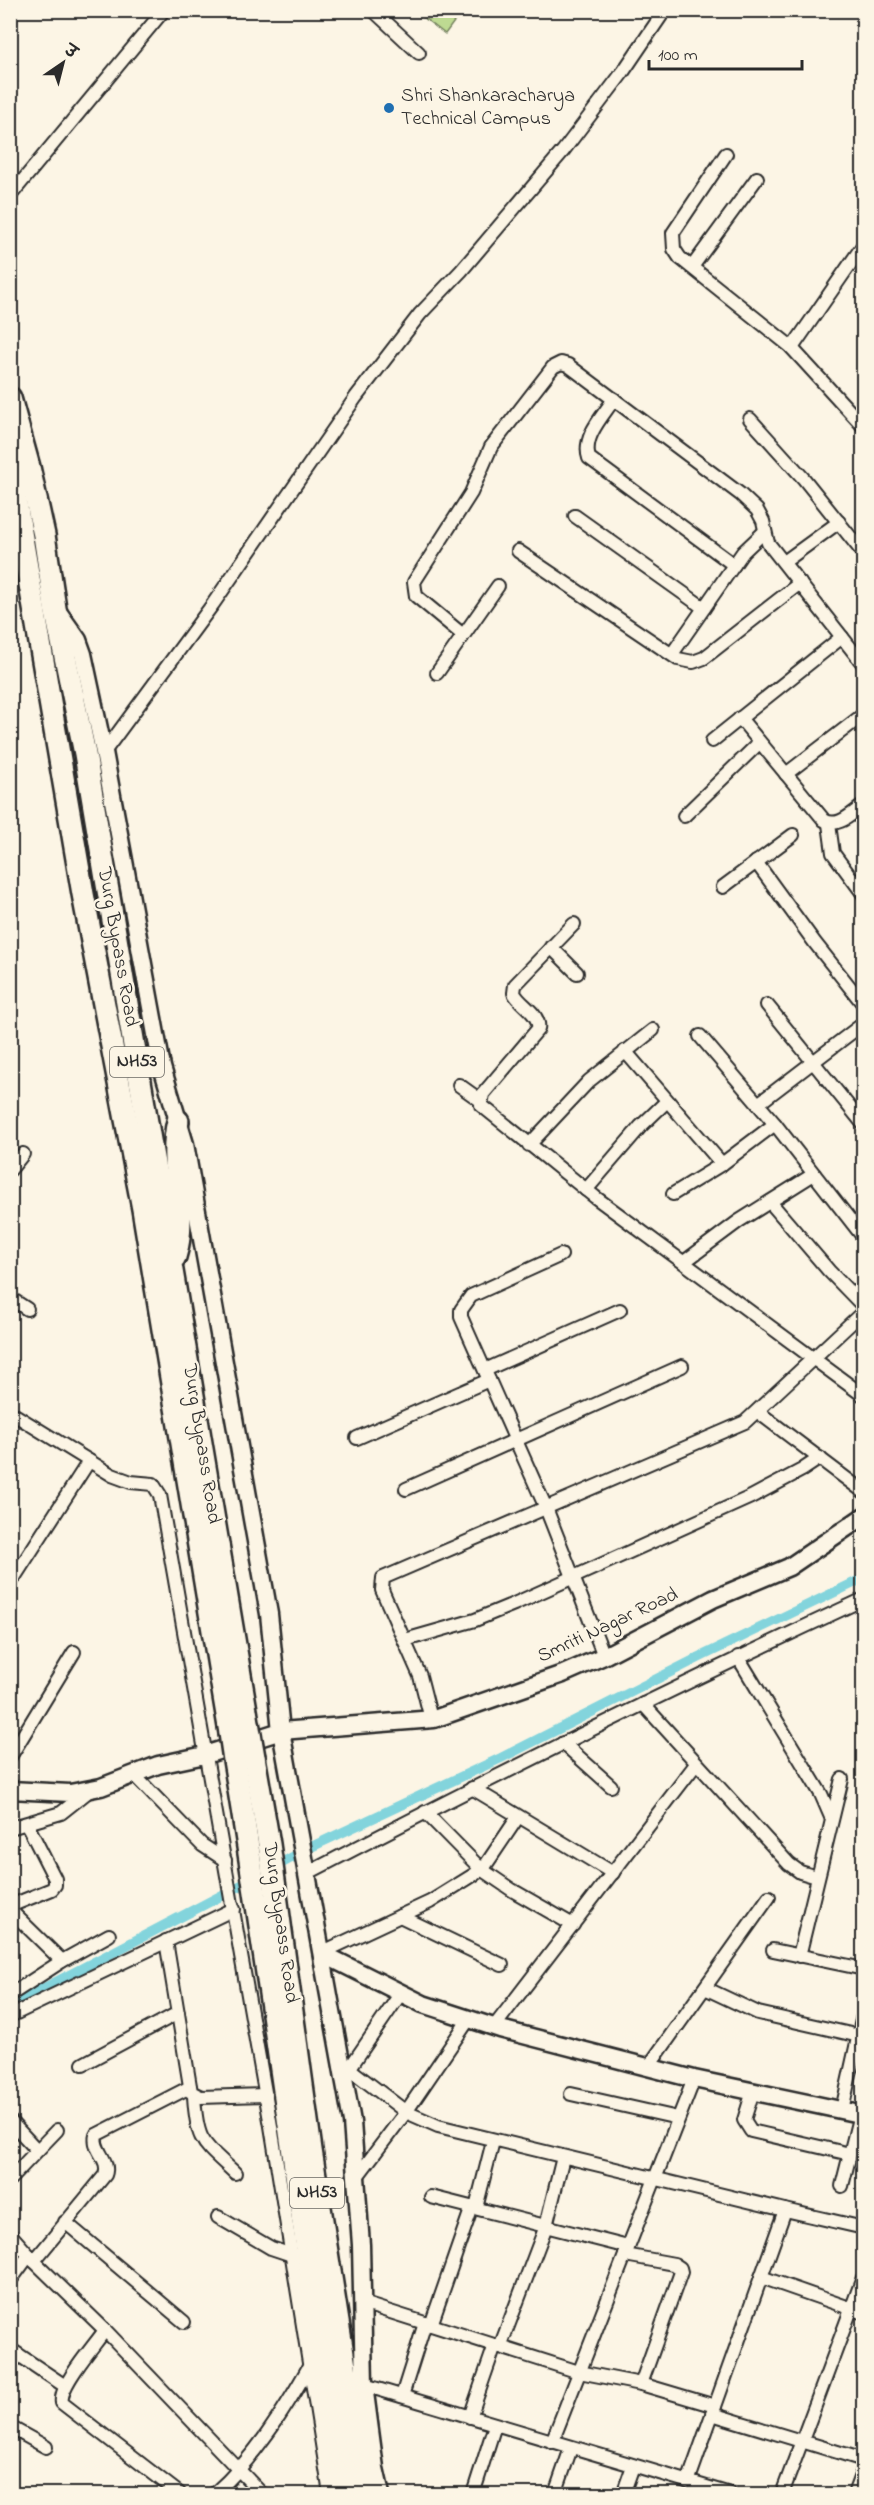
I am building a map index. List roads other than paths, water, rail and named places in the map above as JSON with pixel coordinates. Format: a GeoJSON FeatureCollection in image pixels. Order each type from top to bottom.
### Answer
{"type":"FeatureCollection","features":[{"type":"Feature","properties":{"kind":"highway","name":"Durg Bypass Road"},"geometry":{"type":"LineString","coordinates":[[10,398],[29,467],[44,535],[55,608],[85,754],[172,1266],[239,1730]]}},
{"type":"Feature","properties":{"kind":"highway","name":"Durg Bypass Road"},"geometry":{"type":"LineString","coordinates":[[10,468],[83,894],[244,1758],[269,1844],[311,2150],[365,2494]]}},
{"type":"Feature","properties":{"kind":"highway"},"geometry":{"type":"LineString","coordinates":[[172,1266],[177,1250],[181,1220],[174,1157],[178,1121]]}},
{"type":"Feature","properties":{"kind":"highway","name":"Durg Bypass Road"},"geometry":{"type":"LineString","coordinates":[[244,1758],[250,1855],[331,2409],[346,2494]]}},
{"type":"Feature","properties":{"kind":"street"},"geometry":{"type":"LineString","coordinates":[[10,196],[164,10]]}},
{"type":"Feature","properties":{"kind":"street"},"geometry":{"type":"LineString","coordinates":[[373,10],[419,53]]}},
{"type":"Feature","properties":{"kind":"street"},"geometry":{"type":"LineString","coordinates":[[104,752],[213,604],[356,397],[420,314],[461,271],[563,151],[623,72],[665,10]]}},
{"type":"Feature","properties":{"kind":"street"},"geometry":{"type":"LineString","coordinates":[[726,154],[673,233],[674,249],[692,267],[792,348],[864,427]]}},
{"type":"Feature","properties":{"kind":"street"},"geometry":{"type":"LineString","coordinates":[[692,267],[757,178]]}},
{"type":"Feature","properties":{"kind":"street"},"geometry":{"type":"LineString","coordinates":[[792,348],[864,244]]}},
{"type":"Feature","properties":{"kind":"street"},"geometry":{"type":"LineString","coordinates":[[463,635],[416,596],[414,582],[471,493],[491,447],[553,367],[561,363],[568,365],[614,399],[740,494],[757,510],[763,521],[768,543],[864,665]]}},
{"type":"Feature","properties":{"kind":"street"},"geometry":{"type":"LineString","coordinates":[[614,399],[589,437],[586,450],[589,458],[734,565]]}},
{"type":"Feature","properties":{"kind":"street"},"geometry":{"type":"LineString","coordinates":[[750,419],[864,554]]}},
{"type":"Feature","properties":{"kind":"street"},"geometry":{"type":"LineString","coordinates":[[575,516],[704,608]]}},
{"type":"Feature","properties":{"kind":"street"},"geometry":{"type":"LineString","coordinates":[[784,562],[839,522]]}},
{"type":"Feature","properties":{"kind":"street"},"geometry":{"type":"LineString","coordinates":[[672,654],[734,565],[754,539],[764,532]]}},
{"type":"Feature","properties":{"kind":"street"},"geometry":{"type":"LineString","coordinates":[[518,551],[678,659],[693,662],[704,658],[800,583]]}},
{"type":"Feature","properties":{"kind":"street"},"geometry":{"type":"LineString","coordinates":[[437,673],[498,586]]}},
{"type":"Feature","properties":{"kind":"street"},"geometry":{"type":"LineString","coordinates":[[55,608],[78,640],[83,654],[104,752],[162,1067],[185,1144],[269,1614],[281,1731],[346,2066],[356,2178],[364,2385],[375,2468],[381,2494]]}},
{"type":"Feature","properties":{"kind":"street"},"geometry":{"type":"LineString","coordinates":[[712,741],[842,637]]}},
{"type":"Feature","properties":{"kind":"street"},"geometry":{"type":"LineString","coordinates":[[786,774],[864,714]]}},
{"type":"Feature","properties":{"kind":"street"},"geometry":{"type":"LineString","coordinates":[[740,718],[829,824],[833,853],[864,895]]}},
{"type":"Feature","properties":{"kind":"street"},"geometry":{"type":"LineString","coordinates":[[684,816],[759,742]]}},
{"type":"Feature","properties":{"kind":"street"},"geometry":{"type":"LineString","coordinates":[[829,824],[837,823],[864,805]]}},
{"type":"Feature","properties":{"kind":"street"},"geometry":{"type":"LineString","coordinates":[[723,887],[793,835]]}},
{"type":"Feature","properties":{"kind":"street"},"geometry":{"type":"LineString","coordinates":[[756,862],[864,1005]]}},
{"type":"Feature","properties":{"kind":"street"},"geometry":{"type":"LineString","coordinates":[[480,1100],[538,1029],[539,1023],[536,1017],[513,993],[515,985],[574,924]]}},
{"type":"Feature","properties":{"kind":"street"},"geometry":{"type":"LineString","coordinates":[[551,947],[577,973]]}},
{"type":"Feature","properties":{"kind":"street"},"geometry":{"type":"LineString","coordinates":[[767,1005],[864,1125]]}},
{"type":"Feature","properties":{"kind":"street"},"geometry":{"type":"LineString","coordinates":[[758,1104],[864,1023]]}},
{"type":"Feature","properties":{"kind":"street"},"geometry":{"type":"LineString","coordinates":[[529,1145],[589,1081],[653,1030]]}},
{"type":"Feature","properties":{"kind":"street"},"geometry":{"type":"LineString","coordinates":[[700,1036],[775,1124],[864,1238]]}},
{"type":"Feature","properties":{"kind":"street"},"geometry":{"type":"LineString","coordinates":[[625,1052],[722,1164]]}},
{"type":"Feature","properties":{"kind":"street"},"geometry":{"type":"LineString","coordinates":[[459,1084],[480,1100],[485,1111],[586,1190],[864,1396]]}},
{"type":"Feature","properties":{"kind":"street"},"geometry":{"type":"LineString","coordinates":[[586,1190],[641,1126],[667,1101]]}},
{"type":"Feature","properties":{"kind":"street"},"geometry":{"type":"LineString","coordinates":[[673,1194],[722,1164],[775,1124]]}},
{"type":"Feature","properties":{"kind":"street"},"geometry":{"type":"LineString","coordinates":[[10,1170],[23,1154]]}},
{"type":"Feature","properties":{"kind":"street"},"geometry":{"type":"LineString","coordinates":[[684,1262],[740,1221],[814,1174]]}},
{"type":"Feature","properties":{"kind":"street"},"geometry":{"type":"LineString","coordinates":[[431,1719],[420,1676],[382,1590],[382,1578],[733,1428],[758,1412],[864,1309],[770,1202]]}},
{"type":"Feature","properties":{"kind":"street"},"geometry":{"type":"LineString","coordinates":[[561,1255],[471,1296],[466,1301],[461,1317],[546,1508],[604,1656]]}},
{"type":"Feature","properties":{"kind":"street"},"geometry":{"type":"LineString","coordinates":[[10,1298],[27,1310]]}},
{"type":"Feature","properties":{"kind":"street"},"geometry":{"type":"LineString","coordinates":[[357,1438],[620,1310]]}},
{"type":"Feature","properties":{"kind":"street"},"geometry":{"type":"LineString","coordinates":[[406,1489],[682,1366]]}},
{"type":"Feature","properties":{"kind":"street"},"geometry":{"type":"LineString","coordinates":[[10,1412],[89,1461],[123,1479],[153,1484],[160,1495],[266,2095],[330,2494]]}},
{"type":"Feature","properties":{"kind":"street"},"geometry":{"type":"LineString","coordinates":[[758,1412],[864,1492]]}},
{"type":"Feature","properties":{"kind":"street"},"geometry":{"type":"LineString","coordinates":[[405,1640],[476,1620],[752,1497],[820,1458]]}},
{"type":"Feature","properties":{"kind":"street"},"geometry":{"type":"LineString","coordinates":[[10,1584],[89,1461]]}},
{"type":"Feature","properties":{"kind":"street","name":"Smriti Nagar Road"},"geometry":{"type":"LineString","coordinates":[[10,1790],[70,1793],[91,1789],[181,1758],[205,1755],[281,1731],[431,1719],[563,1674],[604,1656],[713,1599],[789,1567],[864,1516]]}},
{"type":"Feature","properties":{"kind":"street"},"geometry":{"type":"LineString","coordinates":[[308,1872],[738,1657],[864,1599]]}},
{"type":"Feature","properties":{"kind":"street"},"geometry":{"type":"LineString","coordinates":[[10,1757],[74,1652]]}},
{"type":"Feature","properties":{"kind":"street"},"geometry":{"type":"LineString","coordinates":[[738,1657],[821,1794],[831,1817]]}},
{"type":"Feature","properties":{"kind":"street"},"geometry":{"type":"LineString","coordinates":[[643,1704],[789,1864],[800,1872],[817,1876]]}},
{"type":"Feature","properties":{"kind":"street"},"geometry":{"type":"LineString","coordinates":[[564,1743],[611,1786]]}},
{"type":"Feature","properties":{"kind":"street"},"geometry":{"type":"LineString","coordinates":[[494,2027],[696,1764]]}},
{"type":"Feature","properties":{"kind":"street"},"geometry":{"type":"LineString","coordinates":[[133,1774],[202,1845],[225,1860]]}},
{"type":"Feature","properties":{"kind":"street"},"geometry":{"type":"LineString","coordinates":[[798,1956],[842,1779]]}},
{"type":"Feature","properties":{"kind":"street"},"geometry":{"type":"LineString","coordinates":[[472,1788],[613,1873]]}},
{"type":"Feature","properties":{"kind":"street"},"geometry":{"type":"LineString","coordinates":[[10,1828],[61,1813],[91,1789]]}},
{"type":"Feature","properties":{"kind":"street"},"geometry":{"type":"LineString","coordinates":[[424,1812],[481,1869],[512,1890],[573,1925]]}},
{"type":"Feature","properties":{"kind":"street"},"geometry":{"type":"LineString","coordinates":[[323,1953],[430,1902],[481,1869],[518,1817]]}},
{"type":"Feature","properties":{"kind":"street"},"geometry":{"type":"LineString","coordinates":[[27,1824],[56,1885],[10,1908],[62,1961]]}},
{"type":"Feature","properties":{"kind":"street"},"geometry":{"type":"LineString","coordinates":[[649,2066],[769,1897]]}},
{"type":"Feature","properties":{"kind":"street"},"geometry":{"type":"LineString","coordinates":[[12,2012],[234,1909]]}},
{"type":"Feature","properties":{"kind":"street"},"geometry":{"type":"LineString","coordinates":[[400,1916],[502,1965]]}},
{"type":"Feature","properties":{"kind":"street"},"geometry":{"type":"LineString","coordinates":[[10,1995],[62,1961],[109,1935]]}},
{"type":"Feature","properties":{"kind":"street"},"geometry":{"type":"LineString","coordinates":[[166,1941],[199,2136],[234,2174]]}},
{"type":"Feature","properties":{"kind":"street"},"geometry":{"type":"LineString","coordinates":[[773,1950],[864,1969]]}},
{"type":"Feature","properties":{"kind":"street"},"geometry":{"type":"LineString","coordinates":[[323,1953],[423,2004],[494,2027],[694,2079],[862,2114],[842,2186]]}},
{"type":"Feature","properties":{"kind":"street"},"geometry":{"type":"LineString","coordinates":[[705,1988],[758,2013],[861,2036]]}},
{"type":"Feature","properties":{"kind":"street"},"geometry":{"type":"LineString","coordinates":[[346,2066],[401,1993]]}},
{"type":"Feature","properties":{"kind":"street"},"geometry":{"type":"LineString","coordinates":[[842,2110],[861,2036],[864,2011]]}},
{"type":"Feature","properties":{"kind":"street"},"geometry":{"type":"LineString","coordinates":[[83,2064],[178,2013]]}},
{"type":"Feature","properties":{"kind":"street"},"geometry":{"type":"LineString","coordinates":[[356,2178],[406,2112],[469,2019]]}},
{"type":"Feature","properties":{"kind":"street"},"geometry":{"type":"LineString","coordinates":[[346,2066],[406,2112],[438,2126],[864,2228]]}},
{"type":"Feature","properties":{"kind":"street"},"geometry":{"type":"LineString","coordinates":[[552,2442],[694,2079]]}},
{"type":"Feature","properties":{"kind":"street"},"geometry":{"type":"LineString","coordinates":[[192,2091],[201,2097],[266,2095]]}},
{"type":"Feature","properties":{"kind":"street"},"geometry":{"type":"LineString","coordinates":[[10,2281],[65,2222],[107,2171],[94,2142],[96,2134],[192,2091]]}},
{"type":"Feature","properties":{"kind":"street"},"geometry":{"type":"LineString","coordinates":[[753,2091],[744,2120],[751,2131],[850,2154]]}},
{"type":"Feature","properties":{"kind":"street"},"geometry":{"type":"LineString","coordinates":[[571,2094],[678,2118]]}},
{"type":"Feature","properties":{"kind":"street"},"geometry":{"type":"LineString","coordinates":[[10,2121],[37,2150]]}},
{"type":"Feature","properties":{"kind":"street"},"geometry":{"type":"LineString","coordinates":[[10,2179],[57,2130]]}},
{"type":"Feature","properties":{"kind":"street"},"geometry":{"type":"LineString","coordinates":[[402,2396],[474,2207],[493,2141]]}},
{"type":"Feature","properties":{"kind":"street"},"geometry":{"type":"LineString","coordinates":[[470,2417],[546,2226],[563,2157]]}},
{"type":"Feature","properties":{"kind":"street"},"geometry":{"type":"LineString","coordinates":[[431,2197],[546,2226],[674,2264],[680,2268],[681,2272],[641,2384]]}},
{"type":"Feature","properties":{"kind":"street"},"geometry":{"type":"LineString","coordinates":[[690,2487],[713,2410],[785,2210]]}},
{"type":"Feature","properties":{"kind":"street"},"geometry":{"type":"LineString","coordinates":[[218,2217],[272,2248],[292,2255]]}},
{"type":"Feature","properties":{"kind":"street"},"geometry":{"type":"LineString","coordinates":[[65,2222],[184,2322]]}},
{"type":"Feature","properties":{"kind":"street"},"geometry":{"type":"LineString","coordinates":[[10,2234],[262,2494]]}},
{"type":"Feature","properties":{"kind":"street"},"geometry":{"type":"LineString","coordinates":[[782,2494],[857,2311],[864,2275]]}},
{"type":"Feature","properties":{"kind":"street"},"geometry":{"type":"LineString","coordinates":[[760,2277],[857,2311]]}},
{"type":"Feature","properties":{"kind":"street"},"geometry":{"type":"LineString","coordinates":[[362,2303],[579,2372],[641,2384],[864,2460]]}},
{"type":"Feature","properties":{"kind":"street"},"geometry":{"type":"LineString","coordinates":[[105,2330],[65,2386],[61,2399],[65,2408],[180,2494]]}},
{"type":"Feature","properties":{"kind":"street"},"geometry":{"type":"LineString","coordinates":[[10,2349],[65,2386]]}},
{"type":"Feature","properties":{"kind":"street"},"geometry":{"type":"LineString","coordinates":[[214,2494],[240,2471],[280,2417],[310,2365]]}},
{"type":"Feature","properties":{"kind":"street"},"geometry":{"type":"LineString","coordinates":[[364,2385],[633,2466],[690,2487],[730,2494]]}},
{"type":"Feature","properties":{"kind":"street"},"geometry":{"type":"LineString","coordinates":[[473,2494],[495,2425]]}},
{"type":"Feature","properties":{"kind":"street"},"geometry":{"type":"LineString","coordinates":[[10,2427],[46,2447]]}},
{"type":"Feature","properties":{"kind":"street"},"geometry":{"type":"LineString","coordinates":[[555,2494],[572,2448]]}},
{"type":"Feature","properties":{"kind":"street"},"geometry":{"type":"LineString","coordinates":[[623,2494],[633,2466]]}},
{"type":"Feature","properties":{"kind":"street"},"geometry":{"type":"LineString","coordinates":[[854,2494],[864,2467]]}},
{"type":"Feature","properties":{"kind":"waterway"},"geometry":{"type":"LineString","coordinates":[[271,1869],[309,1848],[501,1758],[700,1657],[864,1578]]}},
{"type":"Feature","properties":{"kind":"waterway"},"geometry":{"type":"LineString","coordinates":[[12,2005],[255,1878]]}},
{"type":"Feature","properties":{"kind":"place","name":"Shri Shankaracharya Technical Campus"},"geometry":{"type":"Point","coordinates":[389,108]}}]}
